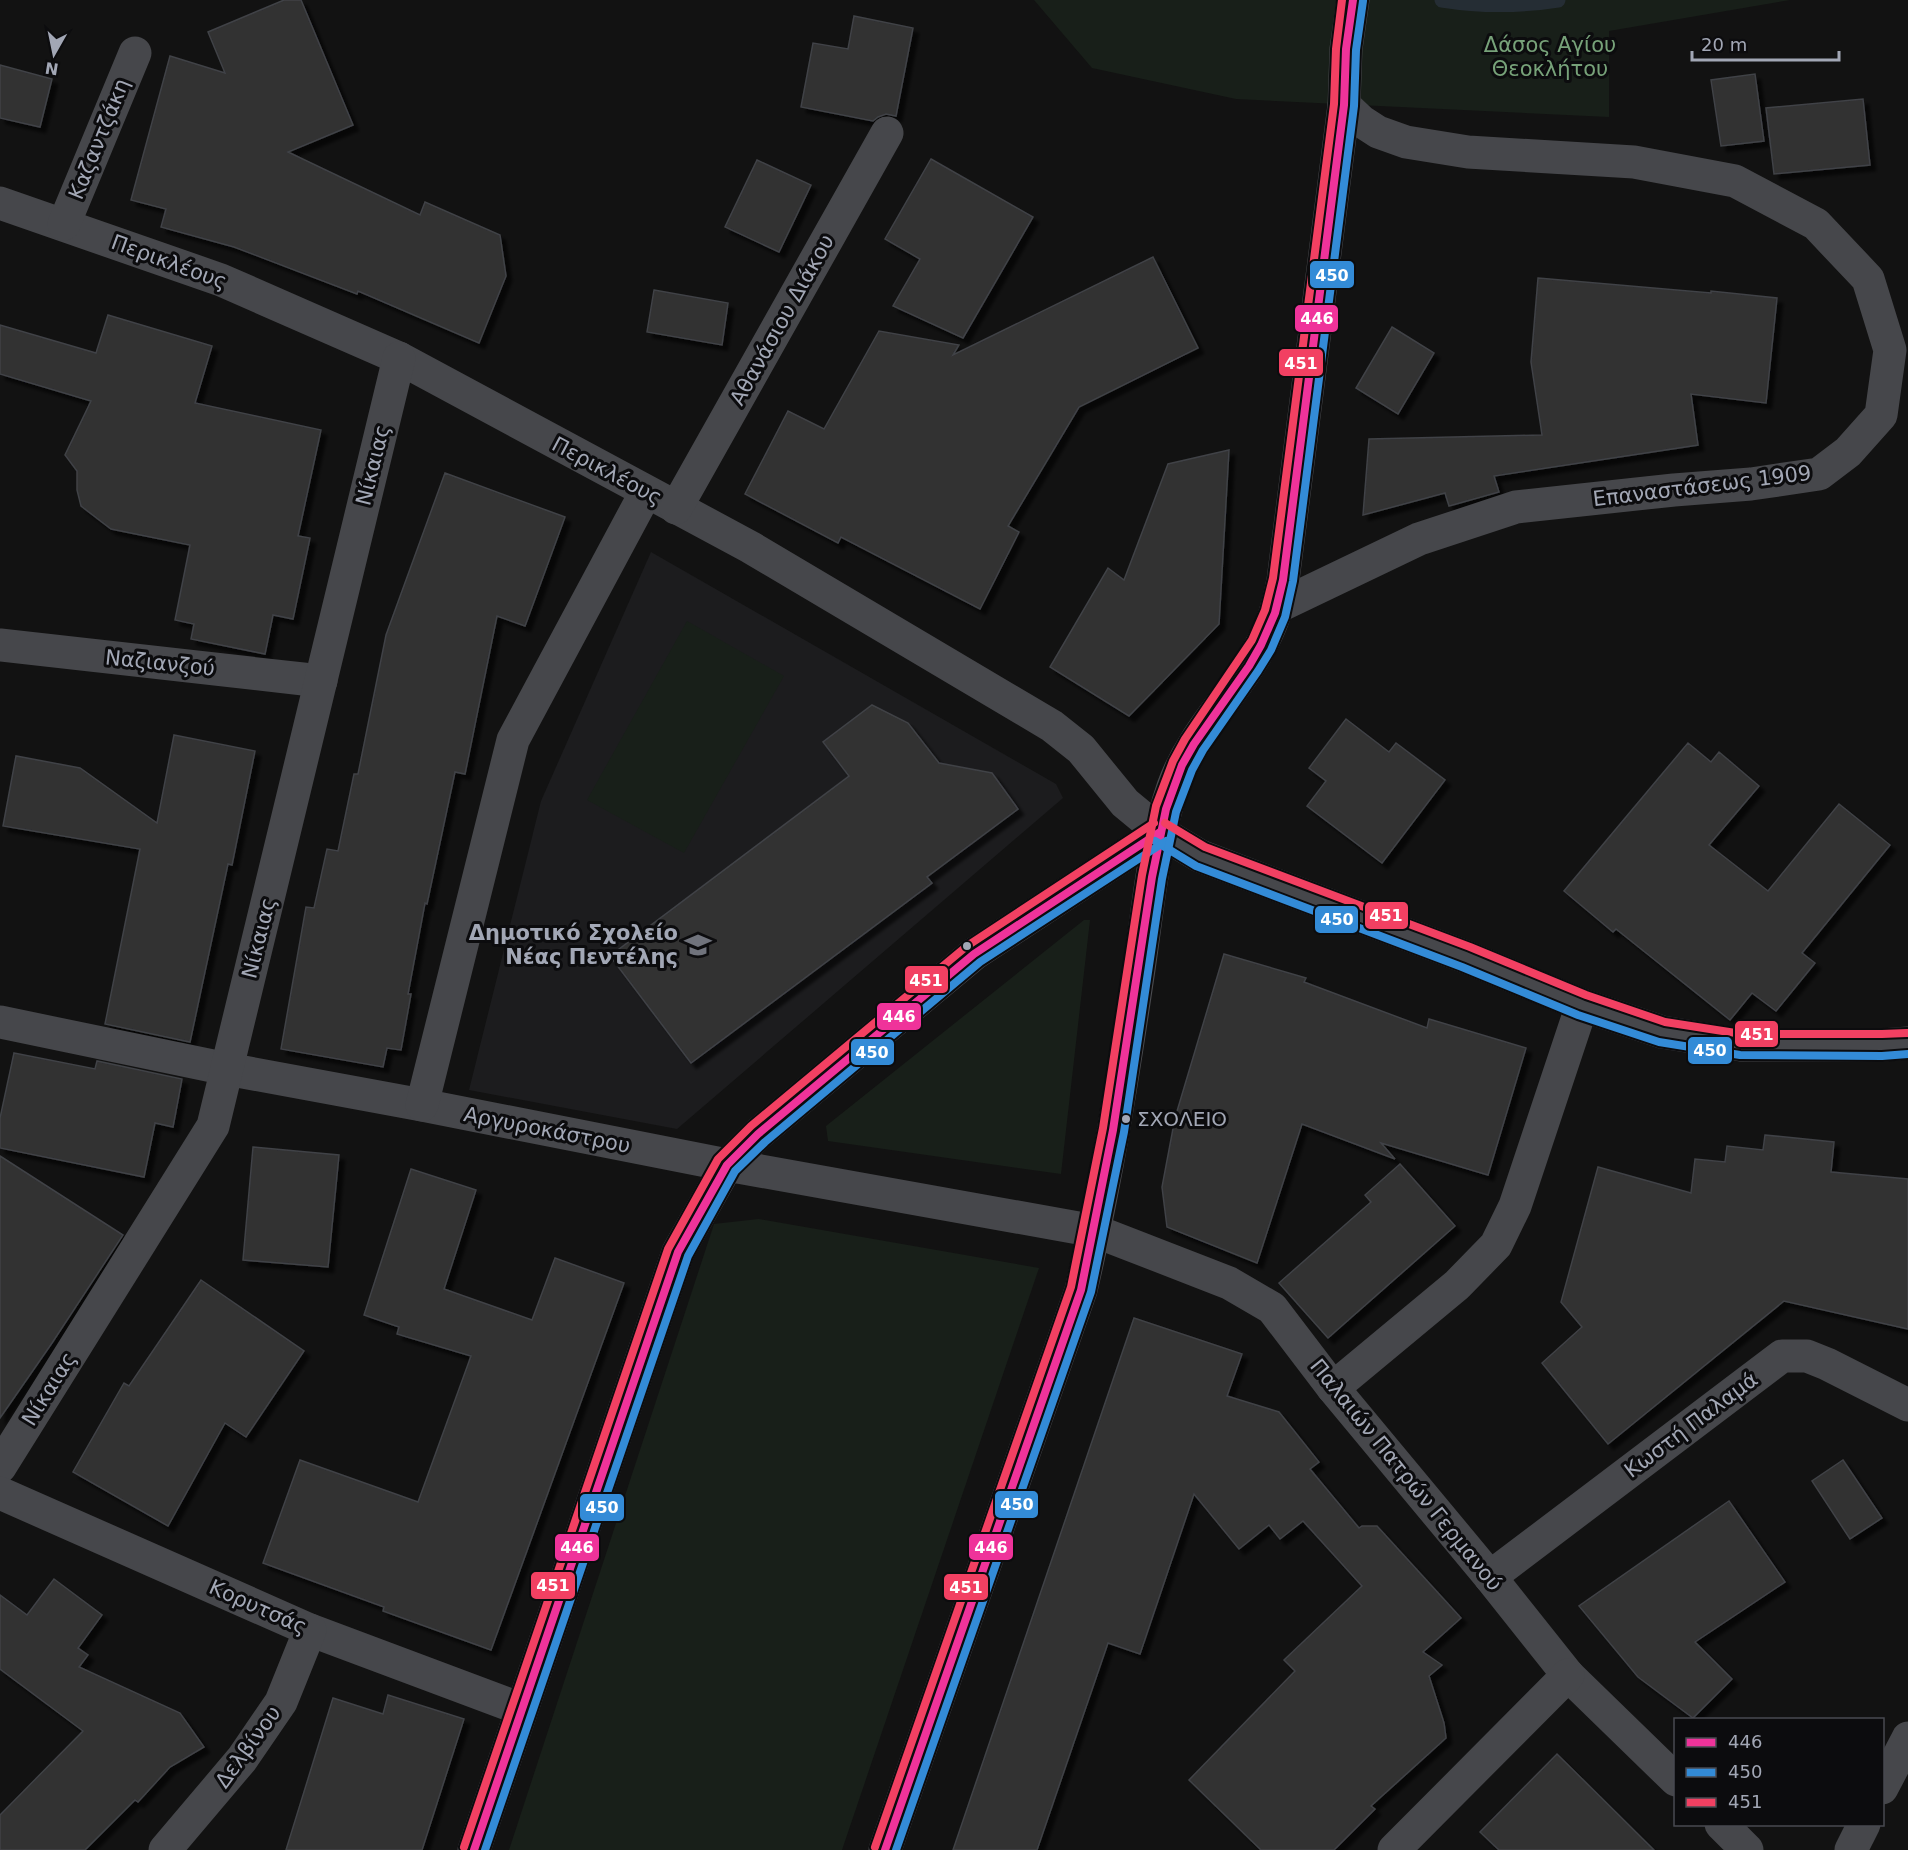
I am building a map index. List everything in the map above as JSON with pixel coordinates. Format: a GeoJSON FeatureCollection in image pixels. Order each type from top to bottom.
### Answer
{"type":"FeatureCollection","features":[{"type":"Feature","properties":{"kind":"main road"},"geometry":{"type":"LineString","coordinates":[[885,1850],[1081,1290],[1095,1231],[1116,1118],[1160,832],[1173,786],[1190,752],[1255,656],[1271,625],[1277,607],[1283,580],[1344,105],[1346,49],[1353,0]]}},
{"type":"Feature","properties":{"kind":"main road"},"geometry":{"type":"LineString","coordinates":[[474,1850],[678,1252],[728,1166],[758,1134],[974,954],[1160,832]]}},
{"type":"Feature","properties":{"kind":"street","name":"Καζαντζάκη"},"geometry":{"type":"LineString","coordinates":[[64,224],[135,53]]}},
{"type":"Feature","properties":{"kind":"street","name":"Επαναστάσεως 1909"},"geometry":{"type":"LineString","coordinates":[[1277,607],[1419,539],[1516,507],[1751,484],[1819,474],[1848,452],[1881,415],[1890,350],[1868,279],[1816,224],[1735,181],[1634,162],[1468,152],[1406,142],[1378,132],[1361,121],[1344,105]]}},
{"type":"Feature","properties":{"kind":"street","name":"Αθανάσιου Διάκου"},"geometry":{"type":"LineString","coordinates":[[676,508],[887,133]]}},
{"type":"Feature","properties":{"kind":"street","name":"Περικλέους"},"geometry":{"type":"LineString","coordinates":[[0,203],[221,279],[399,358],[750,547],[1052,726],[1081,749],[1125,803],[1160,832],[1200,856],[1466,957],[1582,1005],[1662,1032],[1741,1045],[1908,1043]]}},
{"type":"Feature","properties":{"kind":"street","name":"Νίκαιας"},"geometry":{"type":"LineString","coordinates":[[0,1467],[213,1126],[399,358]]}},
{"type":"Feature","properties":{"kind":"street"},"geometry":{"type":"LineString","coordinates":[[422,1105],[513,740],[646,492]]}},
{"type":"Feature","properties":{"kind":"street","name":"Ναζιανζού"},"geometry":{"type":"LineString","coordinates":[[0,645],[321,681]]}},
{"type":"Feature","properties":{"kind":"street"},"geometry":{"type":"LineString","coordinates":[[1333,1388],[1457,1285],[1496,1245],[1515,1206],[1582,1005]]}},
{"type":"Feature","properties":{"kind":"street","name":"Αργυροκάστρου"},"geometry":{"type":"LineString","coordinates":[[0,1022],[227,1069],[728,1166],[1095,1231]]}},
{"type":"Feature","properties":{"kind":"street","name":"Παλαιών Πατρών Γερμανού"},"geometry":{"type":"LineString","coordinates":[[1095,1231],[1229,1283],[1272,1308],[1333,1388],[1568,1675],[1674,1778]]}},
{"type":"Feature","properties":{"kind":"street","name":"Κωστή Παλαμά"},"geometry":{"type":"LineString","coordinates":[[1490,1577],[1782,1356],[1807,1356],[1908,1405]]}},
{"type":"Feature","properties":{"kind":"street","name":"Κορυτσάς"},"geometry":{"type":"LineString","coordinates":[[0,1493],[310,1630],[521,1709]]}},
{"type":"Feature","properties":{"kind":"street","name":"Δελβίνου"},"geometry":{"type":"LineString","coordinates":[[165,1850],[242,1759],[281,1702],[310,1630]]}},
{"type":"Feature","properties":{"kind":"street"},"geometry":{"type":"LineString","coordinates":[[1394,1850],[1568,1675]]}},
{"type":"Feature","properties":{"kind":"street"},"geometry":{"type":"LineString","coordinates":[[1884,1784],[1908,1738]]}},
{"type":"Feature","properties":{"kind":"street"},"geometry":{"type":"LineString","coordinates":[[1723,1826],[1747,1850]]}},
{"type":"Feature","properties":{"kind":"street"},"geometry":{"type":"LineString","coordinates":[[1851,1850],[1863,1826]]}},
{"type":"Feature","properties":{"kind":"shaded area","name":"Δημοτικό Σχολείο Νέας Πεντέλης"},"geometry":{"type":"Polygon","coordinates":[[[651,552],[1056,784],[1063,798],[677,1129],[469,1090],[541,801],[651,552]]]}},
{"type":"Feature","properties":{"kind":"green space","name":"Δάσος Αγίου Θεοκλήτου"},"geometry":{"type":"Polygon","coordinates":[[[1034,0],[1790,0],[1609,31],[1609,117],[1236,99],[1092,68],[1034,0]]]}},
{"type":"Feature","properties":{"kind":"green space"},"geometry":{"type":"Polygon","coordinates":[[[687,621],[784,676],[684,853],[587,800],[687,621]]]}},
{"type":"Feature","properties":{"kind":"green space"},"geometry":{"type":"Polygon","coordinates":[[[1084,920],[1090,920],[1061,1174],[828,1141],[826,1126],[1084,920]]]}},
{"type":"Feature","properties":{"kind":"green space"},"geometry":{"type":"Polygon","coordinates":[[[759,1219],[1039,1268],[842,1850],[509,1850],[714,1224],[759,1219]]]}},
{"type":"Feature","properties":{"kind":"building"},"geometry":{"type":"Polygon","coordinates":[[[284,0],[301,0],[353,125],[288,152],[420,215],[425,202],[500,235],[506,276],[479,343],[358,291],[357,294],[234,247],[161,227],[166,209],[131,200],[170,56],[225,73],[208,32],[284,0]]]}},
{"type":"Feature","properties":{"kind":"building"},"geometry":{"type":"Polygon","coordinates":[[[854,16],[913,28],[896,116],[886,114],[873,121],[801,107],[813,43],[848,49],[854,16]]]}},
{"type":"Feature","properties":{"kind":"building"},"geometry":{"type":"Polygon","coordinates":[[[0,65],[52,79],[40,127],[0,118],[0,65]]]}},
{"type":"Feature","properties":{"kind":"building"},"geometry":{"type":"Polygon","coordinates":[[[1755,74],[1764,141],[1721,146],[1711,80],[1755,74]]]}},
{"type":"Feature","properties":{"kind":"building"},"geometry":{"type":"Polygon","coordinates":[[[1863,99],[1870,165],[1774,174],[1766,108],[1863,99]]]}},
{"type":"Feature","properties":{"kind":"building"},"geometry":{"type":"Polygon","coordinates":[[[931,159],[1033,217],[963,338],[893,306],[920,259],[885,239],[931,159]]]}},
{"type":"Feature","properties":{"kind":"building"},"geometry":{"type":"Polygon","coordinates":[[[757,160],[811,185],[779,252],[725,227],[757,160]]]}},
{"type":"Feature","properties":{"kind":"building"},"geometry":{"type":"Polygon","coordinates":[[[1153,257],[1198,348],[1079,407],[1008,526],[1019,532],[980,609],[841,537],[838,543],[745,494],[788,411],[824,429],[879,331],[959,345],[953,355],[1153,257]]]}},
{"type":"Feature","properties":{"kind":"building"},"geometry":{"type":"Polygon","coordinates":[[[1538,278],[1777,298],[1766,403],[1691,394],[1698,445],[1494,476],[1499,492],[1449,506],[1445,493],[1363,515],[1369,439],[1542,435],[1531,362],[1538,278]]]}},
{"type":"Feature","properties":{"kind":"building"},"geometry":{"type":"Polygon","coordinates":[[[654,290],[728,303],[722,345],[647,332],[654,290]]]}},
{"type":"Feature","properties":{"kind":"building"},"geometry":{"type":"Polygon","coordinates":[[[108,315],[212,346],[195,403],[321,430],[298,536],[310,538],[293,619],[273,615],[265,654],[191,639],[194,624],[175,620],[190,545],[111,529],[81,506],[77,490],[77,471],[65,455],[91,401],[0,374],[0,325],[96,353],[108,315]]]}},
{"type":"Feature","properties":{"kind":"building"},"geometry":{"type":"Polygon","coordinates":[[[1392,327],[1434,353],[1398,414],[1356,388],[1392,327]]]}},
{"type":"Feature","properties":{"kind":"building"},"geometry":{"type":"Polygon","coordinates":[[[1229,450],[1219,624],[1129,716],[1050,667],[1108,568],[1124,580],[1168,464],[1229,450]]]}},
{"type":"Feature","properties":{"kind":"building"},"geometry":{"type":"Polygon","coordinates":[[[445,473],[565,517],[525,626],[497,616],[465,774],[455,772],[427,904],[425,903],[408,994],[411,994],[401,1050],[387,1048],[383,1067],[281,1049],[306,907],[314,908],[327,849],[338,851],[354,774],[358,774],[386,635],[445,473]]]}},
{"type":"Feature","properties":{"kind":"building"},"geometry":{"type":"Polygon","coordinates":[[[872,705],[908,723],[939,763],[992,773],[1018,809],[927,877],[932,883],[691,1063],[610,956],[849,776],[823,742],[872,705]]]}},
{"type":"Feature","properties":{"kind":"building"},"geometry":{"type":"Polygon","coordinates":[[[1346,719],[1389,752],[1396,743],[1445,780],[1382,863],[1307,806],[1326,781],[1309,768],[1346,719]]]}},
{"type":"Feature","properties":{"kind":"building"},"geometry":{"type":"Polygon","coordinates":[[[174,735],[255,751],[232,865],[228,864],[190,1042],[105,1024],[140,849],[3,826],[16,756],[80,768],[157,823],[174,735]]]}},
{"type":"Feature","properties":{"kind":"building"},"geometry":{"type":"Polygon","coordinates":[[[1688,743],[1711,762],[1719,752],[1759,786],[1709,845],[1768,891],[1839,804],[1890,845],[1802,953],[1815,963],[1776,1011],[1752,993],[1730,1020],[1616,929],[1613,932],[1564,891],[1688,743]]]}},
{"type":"Feature","properties":{"kind":"building"},"geometry":{"type":"Polygon","coordinates":[[[1224,954],[1306,978],[1304,982],[1427,1028],[1429,1019],[1526,1048],[1488,1175],[1381,1143],[1395,1159],[1302,1124],[1257,1263],[1167,1227],[1162,1187],[1175,1118],[1224,954]]]}},
{"type":"Feature","properties":{"kind":"building"},"geometry":{"type":"Polygon","coordinates":[[[14,1053],[95,1069],[97,1061],[182,1079],[173,1127],[155,1123],[144,1177],[0,1148],[0,1118],[14,1053]]]}},
{"type":"Feature","properties":{"kind":"building"},"geometry":{"type":"Polygon","coordinates":[[[1765,1135],[1834,1142],[1831,1172],[1908,1179],[1908,1329],[1784,1301],[1608,1444],[1542,1363],[1582,1327],[1561,1302],[1598,1167],[1691,1193],[1695,1159],[1725,1162],[1727,1146],[1763,1150],[1765,1135]]]}},
{"type":"Feature","properties":{"kind":"building"},"geometry":{"type":"Polygon","coordinates":[[[253,1147],[339,1155],[328,1267],[243,1260],[253,1147]]]}},
{"type":"Feature","properties":{"kind":"building"},"geometry":{"type":"Polygon","coordinates":[[[0,1156],[123,1235],[0,1418],[0,1156]]]}},
{"type":"Feature","properties":{"kind":"building"},"geometry":{"type":"Polygon","coordinates":[[[1400,1164],[1455,1226],[1328,1338],[1279,1283],[1371,1202],[1365,1195],[1400,1164]]]}},
{"type":"Feature","properties":{"kind":"building"},"geometry":{"type":"Polygon","coordinates":[[[411,1169],[476,1190],[444,1289],[532,1320],[555,1258],[624,1283],[491,1650],[383,1611],[384,1607],[263,1563],[300,1460],[418,1502],[471,1356],[397,1334],[399,1327],[364,1315],[411,1169]]]}},
{"type":"Feature","properties":{"kind":"building"},"geometry":{"type":"Polygon","coordinates":[[[201,1280],[304,1351],[246,1437],[225,1423],[168,1526],[73,1472],[124,1383],[129,1386],[201,1280]]]}},
{"type":"Feature","properties":{"kind":"building"},"geometry":{"type":"Polygon","coordinates":[[[1134,1318],[1242,1354],[1227,1396],[1279,1412],[1319,1462],[1310,1469],[1359,1528],[1377,1526],[1461,1618],[1423,1652],[1442,1665],[1429,1676],[1444,1723],[1446,1738],[1371,1806],[1375,1809],[1334,1850],[1261,1850],[1189,1780],[1295,1671],[1284,1660],[1362,1586],[1303,1521],[1280,1539],[1269,1525],[1239,1549],[1194,1494],[1140,1654],[1108,1643],[1037,1850],[953,1850],[1134,1318]]]}},
{"type":"Feature","properties":{"kind":"building"},"geometry":{"type":"Polygon","coordinates":[[[1843,1460],[1882,1518],[1850,1539],[1812,1481],[1843,1460]]]}},
{"type":"Feature","properties":{"kind":"building"},"geometry":{"type":"Polygon","coordinates":[[[1729,1501],[1785,1582],[1695,1642],[1732,1679],[1693,1718],[1638,1677],[1579,1606],[1729,1501]]]}},
{"type":"Feature","properties":{"kind":"building"},"geometry":{"type":"Polygon","coordinates":[[[54,1579],[102,1615],[78,1648],[88,1655],[79,1667],[180,1713],[204,1747],[170,1767],[138,1802],[135,1800],[85,1850],[0,1850],[0,1815],[83,1731],[0,1669],[0,1595],[27,1615],[54,1579]]]}},
{"type":"Feature","properties":{"kind":"building"},"geometry":{"type":"Polygon","coordinates":[[[388,1695],[464,1719],[422,1850],[286,1850],[333,1698],[383,1714],[388,1695]]]}},
{"type":"Feature","properties":{"kind":"building"},"geometry":{"type":"Polygon","coordinates":[[[1557,1754],[1654,1850],[1499,1850],[1480,1832],[1557,1754]]]}},
{"type":"Feature","properties":{"kind":"waterway"},"geometry":{"type":"LineString","coordinates":[[1442,0],[1500,4],[1558,0]]}},
{"type":"Feature","properties":{"kind":"transit line","name":"451"},"geometry":{"type":"LineString","coordinates":[[875,1847],[1071,1287],[1103,1128],[1142,875],[1156,806],[1173,761],[1185,739],[1252,640],[1265,610],[1273,578],[1334,104],[1336,49],[1342,0]]}},
{"type":"Feature","properties":{"kind":"transit line","name":"446"},"geometry":{"type":"LineString","coordinates":[[885,1850],[1081,1290],[1113,1130],[1152,877],[1166,809],[1182,765],[1194,744],[1249,666],[1275,613],[1283,580],[1344,105],[1346,49],[1353,0]]}},
{"type":"Feature","properties":{"kind":"transit line","name":"450"},"geometry":{"type":"LineString","coordinates":[[896,1850],[1091,1292],[1124,1132],[1162,879],[1176,812],[1192,770],[1203,750],[1271,650],[1285,617],[1293,581],[1354,106],[1356,50],[1363,1]]}},
{"type":"Feature","properties":{"kind":"transit line","name":"451"},"geometry":{"type":"LineString","coordinates":[[464,1847],[668,1249],[718,1159],[751,1126],[967,946],[1154,823]]}},
{"type":"Feature","properties":{"kind":"transit line","name":"451"},"geometry":{"type":"LineString","coordinates":[[1165,823],[1205,847],[1470,947],[1586,995],[1665,1022],[1742,1034],[1907,1033]]}},
{"type":"Feature","properties":{"kind":"transit line","name":"446"},"geometry":{"type":"LineString","coordinates":[[474,1850],[678,1252],[727,1165],[758,1134],[974,954],[1160,832]]}},
{"type":"Feature","properties":{"kind":"transit line","name":"450"},"geometry":{"type":"LineString","coordinates":[[1155,841],[1196,866],[1462,967],[1578,1015],[1659,1042],[1740,1055],[1882,1056],[1908,1054]]}},
{"type":"Feature","properties":{"kind":"transit line","name":"450"},"geometry":{"type":"LineString","coordinates":[[485,1850],[688,1256],[735,1171],[765,1142],[980,962],[1166,841]]}},
{"type":"Feature","properties":{"kind":"place","name":"Δημοτικό Σχολείο Νέας Πεντέλης"},"geometry":{"type":"Point","coordinates":[698,945]}},
{"type":"Feature","properties":{"kind":"place","name":"ΣΧΟΛΕΙΟ"},"geometry":{"type":"Point","coordinates":[1126,1119]}}]}
